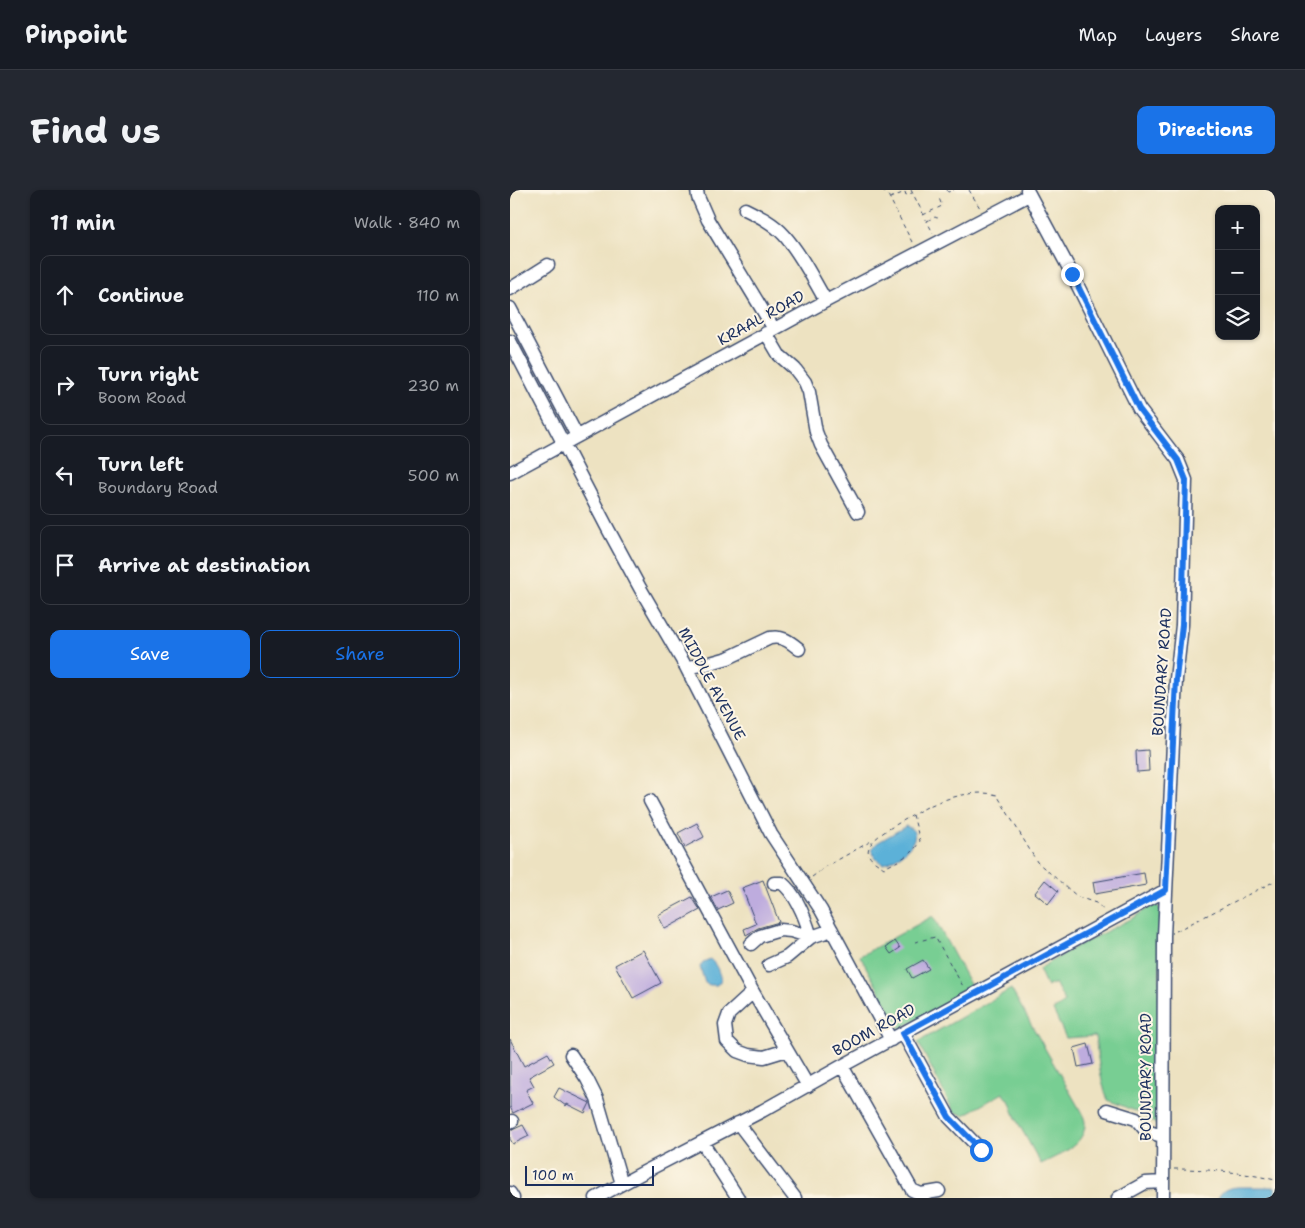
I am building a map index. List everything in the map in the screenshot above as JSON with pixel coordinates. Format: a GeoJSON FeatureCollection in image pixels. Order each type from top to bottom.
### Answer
{"type":"FeatureCollection","features":[{"type":"Feature","properties":{"kind":"street"},"geometry":{"type":"LineString","coordinates":[[697,190],[708,220],[770,331],[779,355],[795,369],[805,382],[813,410],[816,432],[858,512]]}},
{"type":"Feature","properties":{"kind":"street","name":"KRAAL ROAD"},"geometry":{"type":"LineString","coordinates":[[510,473],[1028,192]]}},
{"type":"Feature","properties":{"kind":"street","name":"BOUNDARY ROAD"},"geometry":{"type":"LineString","coordinates":[[1028,192],[1072,274],[1139,409],[1178,460],[1186,480],[1182,625],[1176,679],[1164,936],[1162,1198]]}},
{"type":"Feature","properties":{"kind":"street"},"geometry":{"type":"LineString","coordinates":[[745,209],[774,226],[784,235],[826,301]]}},
{"type":"Feature","properties":{"kind":"street"},"geometry":{"type":"LineString","coordinates":[[510,289],[548,266]]}},
{"type":"Feature","properties":{"kind":"street"},"geometry":{"type":"LineString","coordinates":[[510,308],[577,436]]}},
{"type":"Feature","properties":{"kind":"street","name":"MIDDLE AVENUE"},"geometry":{"type":"LineString","coordinates":[[510,341],[640,588],[686,667],[771,834],[821,910],[891,1040]]}},
{"type":"Feature","properties":{"kind":"street"},"geometry":{"type":"LineString","coordinates":[[686,667],[721,660],[770,638],[787,639],[800,649]]}},
{"type":"Feature","properties":{"kind":"street"},"geometry":{"type":"LineString","coordinates":[[650,801],[753,992],[808,1086]]}},
{"type":"Feature","properties":{"kind":"street"},"geometry":{"type":"LineString","coordinates":[[774,883],[782,883],[790,891],[801,911],[811,937]]}},
{"type":"Feature","properties":{"kind":"street","name":"BOOM ROAD"},"geometry":{"type":"LineString","coordinates":[[596,1198],[808,1086],[1166,890]]}},
{"type":"Feature","properties":{"kind":"street"},"geometry":{"type":"LineString","coordinates":[[751,944],[760,936],[780,930],[811,937]]}},
{"type":"Feature","properties":{"kind":"street"},"geometry":{"type":"LineString","coordinates":[[769,965],[787,957],[811,937],[832,930]]}},
{"type":"Feature","properties":{"kind":"street"},"geometry":{"type":"LineString","coordinates":[[753,992],[729,1014],[725,1024],[727,1041],[736,1051],[748,1055],[764,1056],[786,1050]]}},
{"type":"Feature","properties":{"kind":"street"},"geometry":{"type":"LineString","coordinates":[[903,1033],[949,1117],[981,1150]]}},
{"type":"Feature","properties":{"kind":"street"},"geometry":{"type":"LineString","coordinates":[[571,1055],[597,1099],[622,1184]]}},
{"type":"Feature","properties":{"kind":"street"},"geometry":{"type":"LineString","coordinates":[[842,1066],[912,1190],[916,1193],[926,1194],[939,1191]]}},
{"type":"Feature","properties":{"kind":"street"},"geometry":{"type":"LineString","coordinates":[[1107,1110],[1136,1119],[1146,1130],[1162,1136]]}},
{"type":"Feature","properties":{"kind":"street"},"geometry":{"type":"LineString","coordinates":[[738,1123],[795,1198]]}},
{"type":"Feature","properties":{"kind":"street"},"geometry":{"type":"LineString","coordinates":[[702,1142],[738,1198]]}},
{"type":"Feature","properties":{"kind":"street"},"geometry":{"type":"LineString","coordinates":[[1118,1198],[1145,1183],[1162,1182]]}},
{"type":"Feature","properties":{"kind":"street"},"geometry":{"type":"LineString","coordinates":[[510,1193],[513,1198]]}},
{"type":"Feature","properties":{"kind":"path"},"geometry":{"type":"LineString","coordinates":[[883,190],[890,198],[918,253]]}},
{"type":"Feature","properties":{"kind":"path"},"geometry":{"type":"LineString","coordinates":[[911,190],[938,242]]}},
{"type":"Feature","properties":{"kind":"path"},"geometry":{"type":"LineString","coordinates":[[947,190],[948,192],[954,190]]}},
{"type":"Feature","properties":{"kind":"path"},"geometry":{"type":"LineString","coordinates":[[970,190],[985,217]]}},
{"type":"Feature","properties":{"kind":"path"},"geometry":{"type":"LineString","coordinates":[[890,198],[905,192],[906,195],[912,193]]}},
{"type":"Feature","properties":{"kind":"path"},"geometry":{"type":"LineString","coordinates":[[923,215],[942,206],[939,198]]}},
{"type":"Feature","properties":{"kind":"path"},"geometry":{"type":"LineString","coordinates":[[926,222],[935,217],[941,217]]}},
{"type":"Feature","properties":{"kind":"path"},"geometry":{"type":"LineString","coordinates":[[802,883],[928,806],[958,796],[989,793],[997,795],[1010,820],[1037,862],[1078,897],[1096,903],[1111,920]]}},
{"type":"Feature","properties":{"kind":"path"},"geometry":{"type":"LineString","coordinates":[[874,840],[868,848],[869,856],[884,868],[905,857],[916,848],[920,841],[913,815]]}},
{"type":"Feature","properties":{"kind":"path"},"geometry":{"type":"LineString","coordinates":[[1164,936],[1275,881]]}},
{"type":"Feature","properties":{"kind":"path"},"geometry":{"type":"LineString","coordinates":[[915,942],[935,937],[969,997]]}},
{"type":"Feature","properties":{"kind":"path"},"geometry":{"type":"LineString","coordinates":[[1162,1169],[1203,1169],[1250,1174],[1275,1180]]}},
{"type":"Feature","properties":{"kind":"green space"},"geometry":{"type":"Polygon","coordinates":[[[1151,906],[1158,906],[1161,910],[1157,1125],[1144,1115],[1108,1100],[1101,1077],[1095,1036],[1066,1038],[1053,1010],[1065,1002],[1055,983],[1047,987],[1039,969],[1075,947],[1133,918],[1151,906]]]}},
{"type":"Feature","properties":{"kind":"green space"},"geometry":{"type":"Polygon","coordinates":[[[933,916],[973,990],[900,1029],[860,956],[933,916]]]}},
{"type":"Feature","properties":{"kind":"green space"},"geometry":{"type":"Polygon","coordinates":[[[1011,989],[1085,1121],[1084,1131],[1076,1144],[1041,1164],[1017,1121],[1009,1100],[1003,1093],[964,1115],[954,1112],[918,1042],[1011,989]]]}},
{"type":"Feature","properties":{"kind":"water"},"geometry":{"type":"Polygon","coordinates":[[[906,826],[913,830],[915,835],[908,848],[888,862],[883,864],[878,861],[872,849],[877,843],[906,826]]]}},
{"type":"Feature","properties":{"kind":"water"},"geometry":{"type":"Polygon","coordinates":[[[710,959],[716,966],[721,980],[717,985],[705,983],[700,967],[703,962],[710,959]]]}},
{"type":"Feature","properties":{"kind":"water"},"geometry":{"type":"Polygon","coordinates":[[[1238,1187],[1275,1187],[1275,1198],[1218,1198],[1226,1190],[1238,1187]]]}},
{"type":"Feature","properties":{"kind":"building"},"geometry":{"type":"Polygon","coordinates":[[[1148,750],[1149,771],[1137,772],[1136,751],[1148,750]]]}},
{"type":"Feature","properties":{"kind":"building"},"geometry":{"type":"Polygon","coordinates":[[[697,823],[704,837],[685,847],[678,833],[697,823]]]}},
{"type":"Feature","properties":{"kind":"building"},"geometry":{"type":"Polygon","coordinates":[[[1144,873],[1146,885],[1095,894],[1093,882],[1144,873]]]}},
{"type":"Feature","properties":{"kind":"building"},"geometry":{"type":"Polygon","coordinates":[[[763,880],[779,922],[758,928],[746,935],[744,929],[756,924],[742,888],[763,880]]]}},
{"type":"Feature","properties":{"kind":"building"},"geometry":{"type":"Polygon","coordinates":[[[1045,880],[1058,891],[1048,904],[1035,893],[1045,880]]]}},
{"type":"Feature","properties":{"kind":"building"},"geometry":{"type":"Polygon","coordinates":[[[727,890],[733,903],[718,910],[711,897],[727,890]]]}},
{"type":"Feature","properties":{"kind":"building"},"geometry":{"type":"Polygon","coordinates":[[[692,897],[700,910],[665,929],[658,915],[692,897]]]}},
{"type":"Feature","properties":{"kind":"building"},"geometry":{"type":"Polygon","coordinates":[[[895,941],[900,948],[891,954],[886,947],[895,941]]]}},
{"type":"Feature","properties":{"kind":"building"},"geometry":{"type":"Polygon","coordinates":[[[643,950],[661,983],[633,998],[615,965],[643,950]]]}},
{"type":"Feature","properties":{"kind":"building"},"geometry":{"type":"Polygon","coordinates":[[[923,960],[929,969],[912,978],[907,969],[923,960]]]}},
{"type":"Feature","properties":{"kind":"building"},"geometry":{"type":"Polygon","coordinates":[[[510,1039],[524,1066],[548,1053],[554,1063],[529,1077],[534,1086],[526,1090],[533,1103],[513,1113],[510,1107],[510,1039]]]}},
{"type":"Feature","properties":{"kind":"building"},"geometry":{"type":"Polygon","coordinates":[[[1088,1044],[1093,1064],[1078,1067],[1074,1048],[1088,1044]]]}},
{"type":"Feature","properties":{"kind":"building"},"geometry":{"type":"Polygon","coordinates":[[[559,1088],[590,1103],[585,1113],[567,1104],[566,1106],[554,1097],[559,1088]]]}},
{"type":"Feature","properties":{"kind":"building"},"geometry":{"type":"Polygon","coordinates":[[[523,1125],[529,1136],[513,1144],[510,1139],[510,1131],[523,1125]]]}},
{"type":"Feature","properties":{"kind":"route"},"geometry":{"type":"LineString","coordinates":[[981,1150],[949,1117],[903,1033],[1166,890],[1176,679],[1182,625],[1186,480],[1178,460],[1139,409],[1072,274]]}}]}
